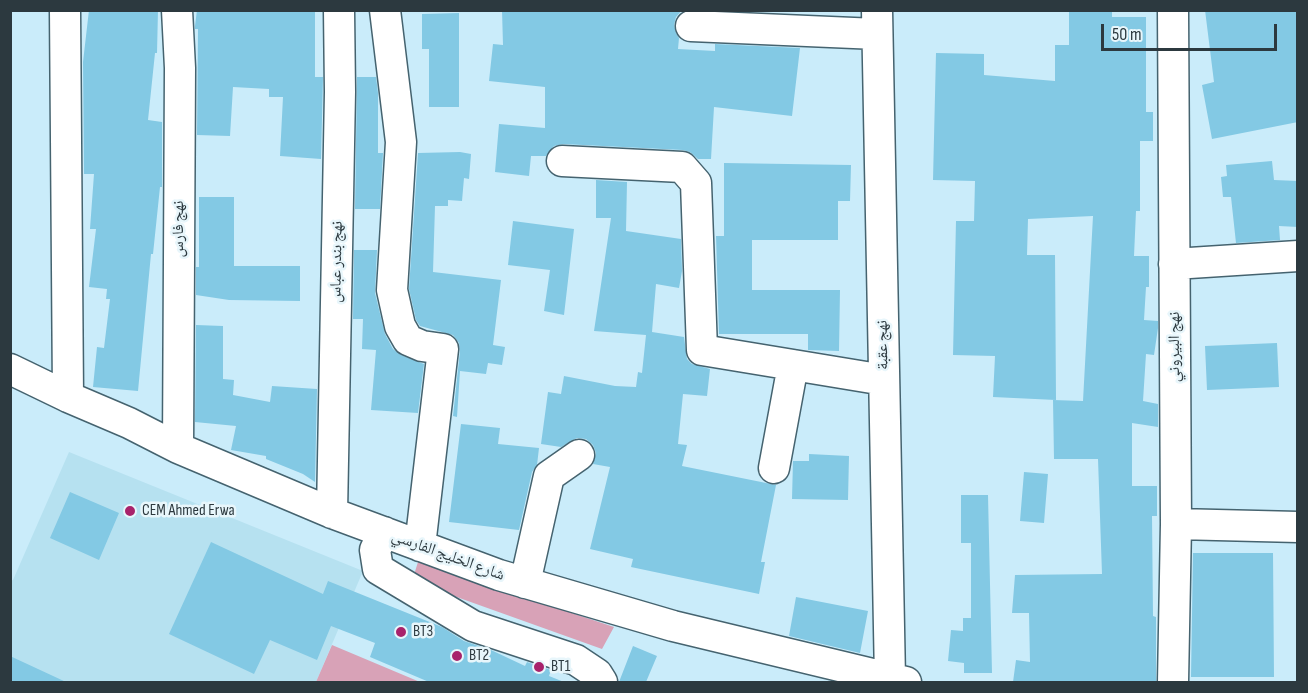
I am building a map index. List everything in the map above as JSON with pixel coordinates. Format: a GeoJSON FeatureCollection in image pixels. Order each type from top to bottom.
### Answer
{"type":"FeatureCollection","features":[{"type":"Feature","properties":{"kind":"street"},"geometry":{"type":"LineString","coordinates":[[65,10],[68,397]]}},
{"type":"Feature","properties":{"kind":"street","name":"نهج فارس"},"geometry":{"type":"LineString","coordinates":[[177,10],[180,68],[178,448]]}},
{"type":"Feature","properties":{"kind":"street","name":"نهج بندر عباس"},"geometry":{"type":"LineString","coordinates":[[332,513],[340,104],[339,10]]}},
{"type":"Feature","properties":{"kind":"street"},"geometry":{"type":"LineString","coordinates":[[385,10],[401,142],[392,290],[400,326],[408,340],[422,346],[443,348],[420,546]]}},
{"type":"Feature","properties":{"kind":"street","name":"نهج البيروني"},"geometry":{"type":"LineString","coordinates":[[1173,10],[1176,524],[1173,682]]}},
{"type":"Feature","properties":{"kind":"street"},"geometry":{"type":"LineString","coordinates":[[691,26],[877,22]]}},
{"type":"Feature","properties":{"kind":"street","name":"نهج عقبة"},"geometry":{"type":"LineString","coordinates":[[877,22],[884,380],[898,681]]}},
{"type":"Feature","properties":{"kind":"street"},"geometry":{"type":"LineString","coordinates":[[562,161],[682,166],[696,183],[702,350],[884,380]]}},
{"type":"Feature","properties":{"kind":"street"},"geometry":{"type":"LineString","coordinates":[[1174,264],[1298,256]]}},
{"type":"Feature","properties":{"kind":"street"},"geometry":{"type":"LineString","coordinates":[[774,468],[793,365]]}},
{"type":"Feature","properties":{"kind":"street","name":"شارع الخليج الفارسي"},"geometry":{"type":"LineString","coordinates":[[10,369],[178,448],[332,513],[499,575],[674,626],[898,681]]}},
{"type":"Feature","properties":{"kind":"street"},"geometry":{"type":"LineString","coordinates":[[525,583],[549,476],[579,455]]}},
{"type":"Feature","properties":{"kind":"street"},"geometry":{"type":"LineString","coordinates":[[1176,524],[1298,527]]}},
{"type":"Feature","properties":{"kind":"street"},"geometry":{"type":"LineString","coordinates":[[384,532],[375,550],[378,569],[473,626],[576,660],[597,674],[602,682]]}},
{"type":"Feature","properties":{"kind":"shaded area","name":"CEM Ahmed Erwa"},"geometry":{"type":"Polygon","coordinates":[[[69,452],[363,571],[316,682],[11,682],[10,581],[13,580],[69,452]]]}},
{"type":"Feature","properties":{"kind":"shaded area"},"geometry":{"type":"Polygon","coordinates":[[[418,562],[614,627],[602,649],[412,581],[418,562]]]}},
{"type":"Feature","properties":{"kind":"shaded area"},"geometry":{"type":"Polygon","coordinates":[[[332,645],[420,682],[316,682],[332,645]]]}},
{"type":"Feature","properties":{"kind":"building"},"geometry":{"type":"Polygon","coordinates":[[[89,10],[158,10],[157,53],[155,53],[148,120],[162,122],[162,187],[160,187],[153,254],[151,254],[138,391],[93,387],[97,347],[104,348],[110,299],[106,299],[107,289],[89,287],[96,229],[90,229],[94,174],[84,174],[83,62],[89,10]]]}},
{"type":"Feature","properties":{"kind":"building"},"geometry":{"type":"Polygon","coordinates":[[[197,10],[315,10],[315,77],[323,77],[321,159],[280,156],[283,97],[269,97],[269,89],[233,87],[230,136],[197,135],[198,29],[195,29],[195,26],[197,10]]]}},
{"type":"Feature","properties":{"kind":"building"},"geometry":{"type":"Polygon","coordinates":[[[502,10],[682,10],[676,17],[674,25],[679,38],[678,49],[715,51],[715,44],[800,48],[792,116],[714,107],[711,159],[698,159],[690,152],[683,150],[563,144],[554,146],[546,156],[531,156],[529,176],[495,172],[499,124],[545,128],[545,87],[489,81],[493,44],[503,45],[502,10]]]}},
{"type":"Feature","properties":{"kind":"building"},"geometry":{"type":"Polygon","coordinates":[[[1069,10],[1112,10],[1112,17],[1146,17],[1146,112],[1153,112],[1153,141],[1140,141],[1140,211],[1136,211],[1134,256],[1149,256],[1149,287],[1146,287],[1144,320],[1158,321],[1158,328],[1154,355],[1146,354],[1143,401],[1158,404],[1158,427],[1132,423],[1132,486],[1157,486],[1157,516],[1152,516],[1156,682],[1013,682],[1016,660],[1030,662],[1029,613],[1012,613],[1015,575],[1102,574],[1098,459],[1054,459],[1053,400],[1083,401],[1093,216],[1028,219],[1027,255],[1055,255],[1056,400],[993,397],[995,356],[953,355],[956,221],[974,221],[975,181],[933,180],[936,53],[984,54],[984,75],[1055,81],[1055,45],[1069,45],[1069,10]]]}},
{"type":"Feature","properties":{"kind":"building"},"geometry":{"type":"Polygon","coordinates":[[[1205,10],[1298,10],[1298,122],[1212,139],[1202,85],[1214,82],[1205,10]]]}},
{"type":"Feature","properties":{"kind":"building"},"geometry":{"type":"Polygon","coordinates":[[[459,13],[459,107],[429,107],[429,49],[422,49],[422,14],[459,13]]]}},
{"type":"Feature","properties":{"kind":"building"},"geometry":{"type":"Polygon","coordinates":[[[357,77],[376,77],[378,153],[383,153],[380,209],[355,209],[357,77]]]}},
{"type":"Feature","properties":{"kind":"building"},"geometry":{"type":"Polygon","coordinates":[[[418,153],[471,154],[469,179],[464,178],[462,201],[448,200],[448,206],[435,206],[433,272],[501,280],[493,345],[505,347],[502,365],[488,363],[486,374],[460,371],[457,417],[453,416],[459,343],[453,335],[420,326],[416,320],[409,289],[418,153]]]}},
{"type":"Feature","properties":{"kind":"building"},"geometry":{"type":"Polygon","coordinates":[[[1272,161],[1274,180],[1298,181],[1298,227],[1279,226],[1280,240],[1236,243],[1231,197],[1223,197],[1221,177],[1227,176],[1226,165],[1272,161]]]}},
{"type":"Feature","properties":{"kind":"building"},"geometry":{"type":"Polygon","coordinates":[[[724,163],[851,165],[850,201],[838,201],[838,240],[752,240],[752,290],[840,290],[839,351],[808,350],[808,334],[719,334],[716,236],[724,236],[724,163]]]}},
{"type":"Feature","properties":{"kind":"building"},"geometry":{"type":"Polygon","coordinates":[[[596,180],[627,182],[626,231],[681,239],[682,271],[679,288],[656,284],[652,332],[684,337],[687,359],[692,364],[710,369],[707,396],[683,394],[678,444],[687,445],[682,466],[776,485],[761,562],[765,562],[759,594],[631,567],[633,559],[590,549],[610,467],[593,464],[596,453],[593,445],[586,439],[577,438],[561,447],[541,444],[548,392],[561,394],[564,376],[615,386],[636,387],[638,372],[642,373],[646,335],[594,331],[611,218],[596,218],[596,180]]]}},
{"type":"Feature","properties":{"kind":"building"},"geometry":{"type":"Polygon","coordinates":[[[199,197],[234,197],[234,266],[300,266],[300,301],[229,300],[196,295],[196,267],[199,267],[199,197]]]}},
{"type":"Feature","properties":{"kind":"building"},"geometry":{"type":"Polygon","coordinates":[[[513,221],[574,229],[564,315],[544,311],[550,270],[508,265],[513,221]]]}},
{"type":"Feature","properties":{"kind":"building"},"geometry":{"type":"Polygon","coordinates":[[[354,250],[377,250],[375,293],[385,334],[393,349],[401,355],[424,364],[418,413],[371,410],[376,350],[362,349],[363,319],[353,319],[354,250]]]}},
{"type":"Feature","properties":{"kind":"building"},"geometry":{"type":"Polygon","coordinates":[[[196,325],[223,326],[223,379],[234,380],[233,395],[270,402],[272,386],[317,389],[315,482],[303,474],[266,459],[266,456],[231,450],[236,426],[195,422],[196,325]]]}},
{"type":"Feature","properties":{"kind":"building"},"geometry":{"type":"Polygon","coordinates":[[[1277,343],[1279,387],[1207,390],[1205,346],[1277,343]]]}},
{"type":"Feature","properties":{"kind":"building"},"geometry":{"type":"Polygon","coordinates":[[[461,424],[500,428],[498,444],[539,448],[537,465],[532,472],[519,530],[449,522],[461,424]]]}},
{"type":"Feature","properties":{"kind":"building"},"geometry":{"type":"Polygon","coordinates":[[[809,454],[849,456],[848,500],[792,499],[793,461],[809,461],[809,454]]]}},
{"type":"Feature","properties":{"kind":"building"},"geometry":{"type":"Polygon","coordinates":[[[1024,472],[1048,474],[1044,523],[1020,521],[1024,472]]]}},
{"type":"Feature","properties":{"kind":"building"},"geometry":{"type":"Polygon","coordinates":[[[70,492],[119,513],[99,560],[50,538],[70,492]]]}},
{"type":"Feature","properties":{"kind":"building"},"geometry":{"type":"Polygon","coordinates":[[[961,495],[988,495],[992,673],[964,673],[964,663],[948,661],[951,630],[963,631],[963,618],[971,618],[971,543],[961,543],[961,495]]]}},
{"type":"Feature","properties":{"kind":"building"},"geometry":{"type":"Polygon","coordinates":[[[211,542],[323,594],[328,581],[442,627],[464,641],[491,650],[525,666],[527,662],[551,670],[549,676],[564,682],[429,682],[370,657],[375,643],[331,626],[317,660],[270,640],[254,674],[169,634],[211,542]]]}},
{"type":"Feature","properties":{"kind":"building"},"geometry":{"type":"Polygon","coordinates":[[[1193,553],[1273,553],[1274,677],[1191,677],[1193,553]]]}},
{"type":"Feature","properties":{"kind":"building"},"geometry":{"type":"Polygon","coordinates":[[[796,597],[868,611],[860,653],[789,636],[796,597]]]}},
{"type":"Feature","properties":{"kind":"building"},"geometry":{"type":"Polygon","coordinates":[[[633,646],[657,656],[646,682],[619,682],[633,646]]]}},
{"type":"Feature","properties":{"kind":"building"},"geometry":{"type":"Polygon","coordinates":[[[10,656],[66,682],[10,682],[10,656]]]}},
{"type":"Feature","properties":{"kind":"place","name":"CEM Ahmed Erwa"},"geometry":{"type":"Point","coordinates":[130,511]}},
{"type":"Feature","properties":{"kind":"place","name":"BT3"},"geometry":{"type":"Point","coordinates":[401,632]}},
{"type":"Feature","properties":{"kind":"place","name":"BT2"},"geometry":{"type":"Point","coordinates":[457,656]}},
{"type":"Feature","properties":{"kind":"place","name":"BT1"},"geometry":{"type":"Point","coordinates":[539,667]}}]}
